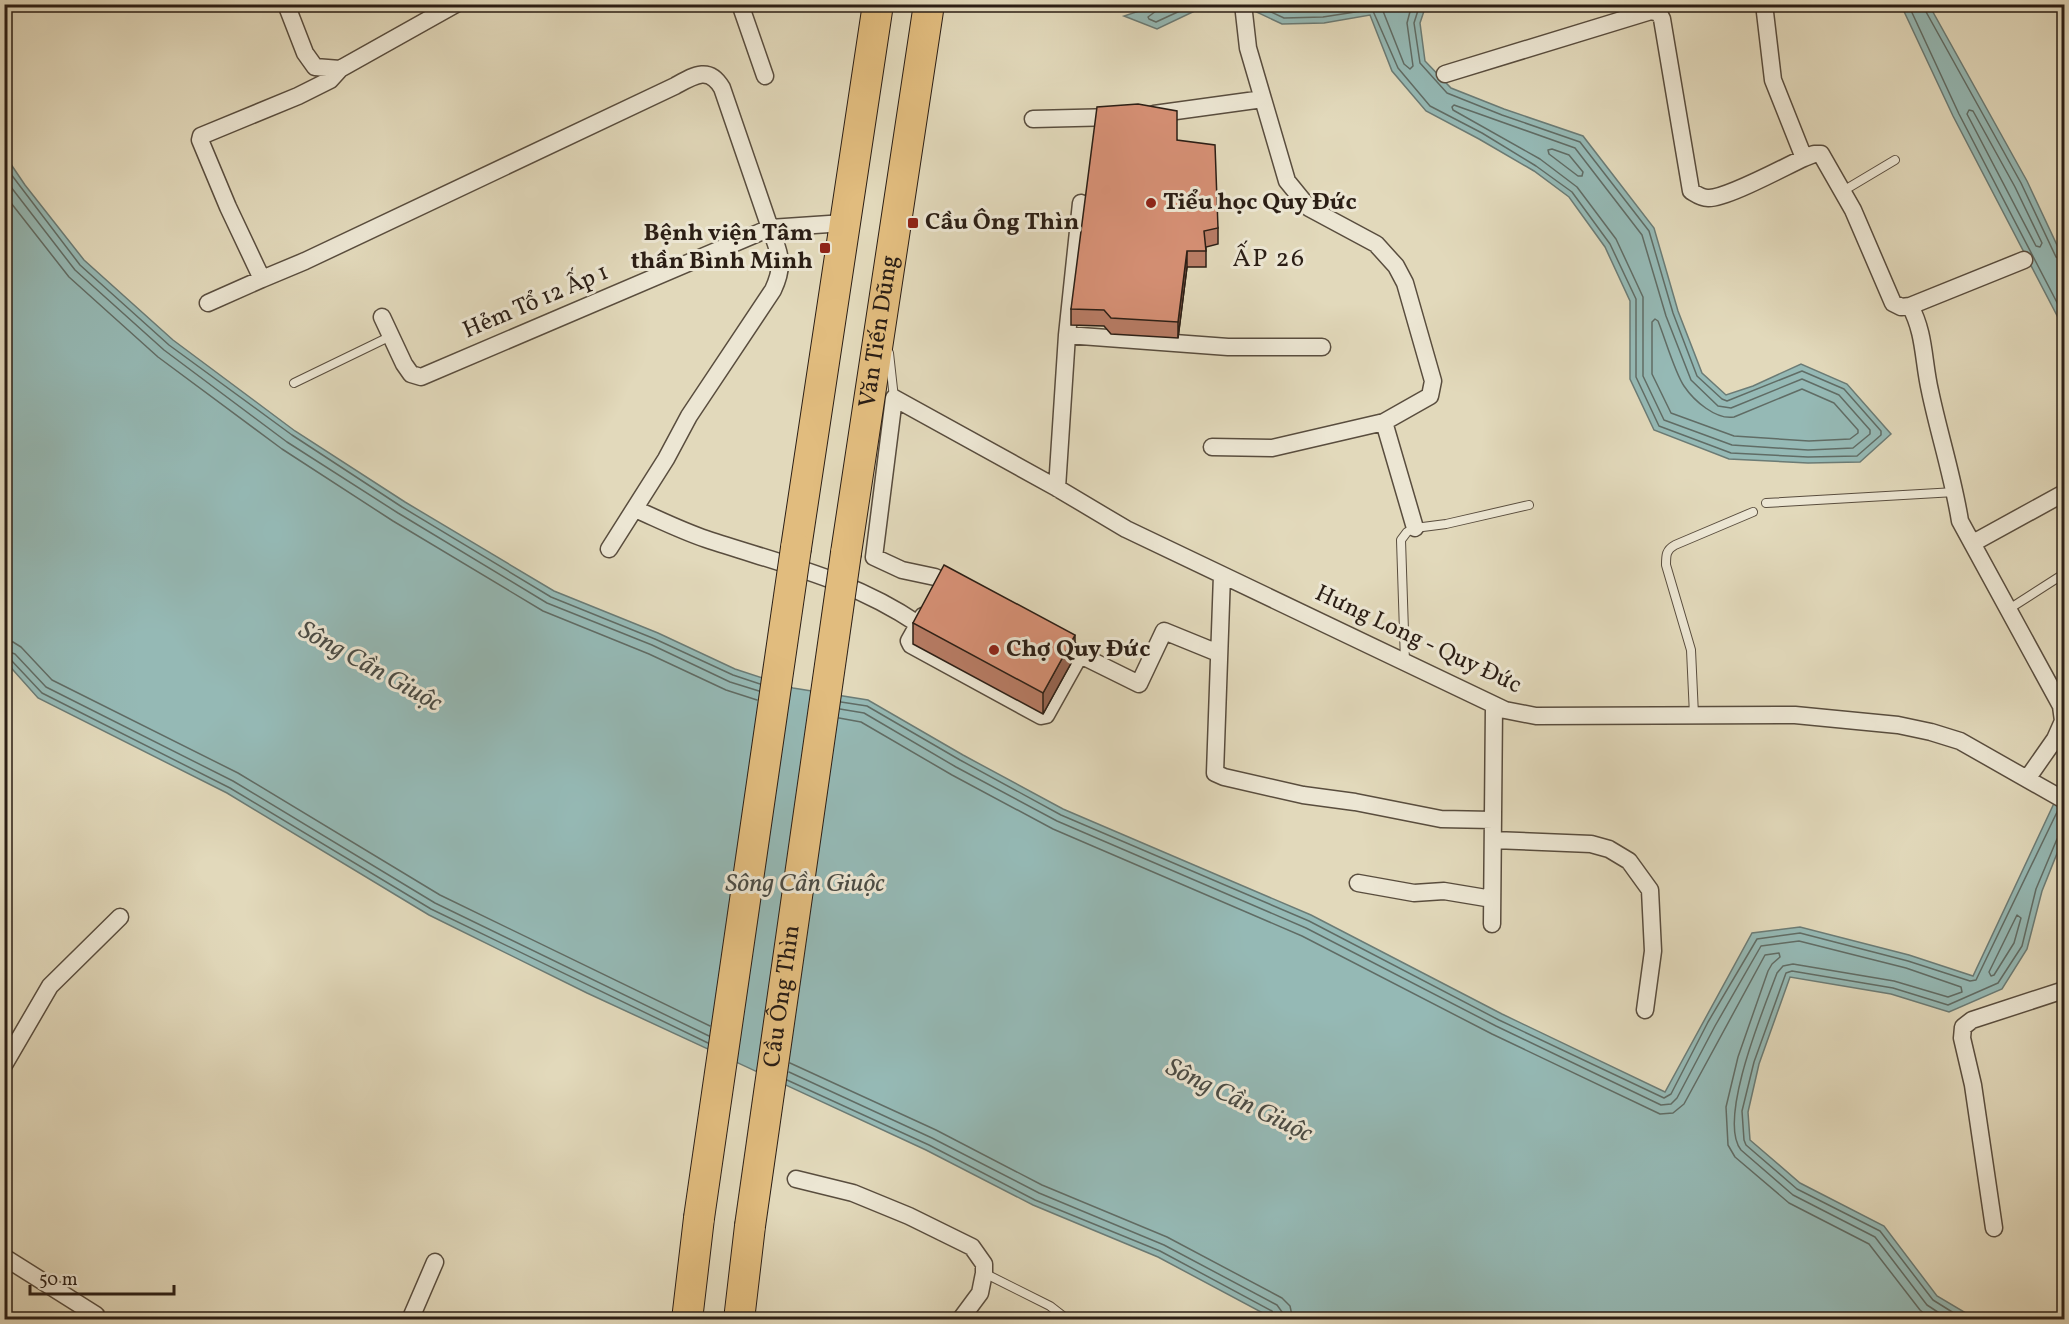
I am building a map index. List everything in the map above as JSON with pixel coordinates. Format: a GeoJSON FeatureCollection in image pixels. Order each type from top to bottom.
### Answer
{"type":"FeatureCollection","features":[{"type":"Feature","properties":{"kind":"highway","name":"Văn Tiến Dũng"},"geometry":{"type":"LineString","coordinates":[[687,1320],[699,1218],[796,548],[878,4]]}},
{"type":"Feature","properties":{"kind":"highway","name":"Văn Tiến Dũng"},"geometry":{"type":"LineString","coordinates":[[846,553],[929,4]]}},
{"type":"Feature","properties":{"kind":"highway","name":"Cầu Ông Thìn"},"geometry":{"type":"LineString","coordinates":[[739,1320],[750,1226],[846,553]]}},
{"type":"Feature","properties":{"kind":"street"},"geometry":{"type":"LineString","coordinates":[[286,4],[305,53],[315,67],[340,69]]}},
{"type":"Feature","properties":{"kind":"street"},"geometry":{"type":"LineString","coordinates":[[262,279],[207,158],[200,140],[201,136],[252,116],[330,80],[340,69],[456,4]]}},
{"type":"Feature","properties":{"kind":"street"},"geometry":{"type":"LineString","coordinates":[[740,4],[765,76]]}},
{"type":"Feature","properties":{"kind":"street"},"geometry":{"type":"LineString","coordinates":[[1212,447],[1272,448],[1384,422],[1430,396],[1433,381],[1405,283],[1396,266],[1376,244],[1308,208],[1287,181],[1248,48],[1243,4]]}},
{"type":"Feature","properties":{"kind":"street"},"geometry":{"type":"LineString","coordinates":[[1764,4],[1773,80],[1804,158]]}},
{"type":"Feature","properties":{"kind":"street"},"geometry":{"type":"LineString","coordinates":[[1445,74],[1651,10],[1659,13],[1662,19],[1690,191],[1701,197],[1725,195],[1804,158],[1821,154],[1853,210],[1893,303],[1901,307],[1910,306],[2024,260]]}},
{"type":"Feature","properties":{"kind":"street"},"geometry":{"type":"LineString","coordinates":[[208,303],[315,256],[664,92],[691,77],[706,74],[716,79],[722,88],[781,262],[779,278],[688,416],[666,459],[609,549]]}},
{"type":"Feature","properties":{"kind":"street"},"geometry":{"type":"LineString","coordinates":[[1034,119],[1134,116],[1241,104],[1263,99]]}},
{"type":"Feature","properties":{"kind":"street"},"geometry":{"type":"LineString","coordinates":[[1057,488],[1067,334],[1081,203]]}},
{"type":"Feature","properties":{"kind":"street","name":"Hẻm Tổ 12 Ấp 1"},"geometry":{"type":"LineString","coordinates":[[382,317],[404,364],[411,374],[421,377],[770,228],[844,223]]}},
{"type":"Feature","properties":{"kind":"street"},"geometry":{"type":"LineString","coordinates":[[1910,306],[1922,333],[1929,389],[1960,521],[2061,706],[2063,721],[2055,739],[2027,779]]}},
{"type":"Feature","properties":{"kind":"street"},"geometry":{"type":"LineString","coordinates":[[1067,334],[1228,346],[1322,347]]}},
{"type":"Feature","properties":{"kind":"street"},"geometry":{"type":"LineString","coordinates":[[894,398],[874,557],[902,570],[935,577],[972,597]]}},
{"type":"Feature","properties":{"kind":"street","name":"Hưng Long - Quy Đức"},"geometry":{"type":"LineString","coordinates":[[894,398],[1126,529],[1494,706],[1536,716],[1795,715],[1898,725],[1960,741],[2059,797]]}},
{"type":"Feature","properties":{"kind":"street"},"geometry":{"type":"LineString","coordinates":[[1384,422],[1415,528]]}},
{"type":"Feature","properties":{"kind":"street"},"geometry":{"type":"LineString","coordinates":[[1973,543],[2064,493]]}},
{"type":"Feature","properties":{"kind":"street"},"geometry":{"type":"LineString","coordinates":[[635,509],[703,538],[821,575],[875,597],[918,624]]}},
{"type":"Feature","properties":{"kind":"street"},"geometry":{"type":"LineString","coordinates":[[1222,575],[1215,772],[1224,777],[1303,795],[1355,802],[1441,819],[1493,820]]}},
{"type":"Feature","properties":{"kind":"street"},"geometry":{"type":"LineString","coordinates":[[943,581],[909,641],[911,645],[1041,717],[1046,715],[1079,656]]}},
{"type":"Feature","properties":{"kind":"street"},"geometry":{"type":"LineString","coordinates":[[1040,635],[1139,684],[1164,631],[1218,653]]}},
{"type":"Feature","properties":{"kind":"street"},"geometry":{"type":"LineString","coordinates":[[1492,924],[1494,706]]}},
{"type":"Feature","properties":{"kind":"street"},"geometry":{"type":"LineString","coordinates":[[1493,840],[1591,844],[1609,849],[1629,861],[1650,890],[1653,951],[1645,1010]]}},
{"type":"Feature","properties":{"kind":"street"},"geometry":{"type":"LineString","coordinates":[[1358,883],[1414,893],[1444,891],[1492,899]]}},
{"type":"Feature","properties":{"kind":"street"},"geometry":{"type":"LineString","coordinates":[[4,1065],[50,986],[120,916]]}},
{"type":"Feature","properties":{"kind":"street"},"geometry":{"type":"LineString","coordinates":[[1994,1228],[1973,1085],[1962,1038],[1964,1027],[1972,1020],[2064,990]]}},
{"type":"Feature","properties":{"kind":"street"},"geometry":{"type":"LineString","coordinates":[[796,1179],[853,1193],[909,1216],[972,1247],[984,1264],[984,1273],[980,1293],[960,1320]]}},
{"type":"Feature","properties":{"kind":"street"},"geometry":{"type":"LineString","coordinates":[[4,1257],[96,1315]]}},
{"type":"Feature","properties":{"kind":"street"},"geometry":{"type":"LineString","coordinates":[[410,1320],[435,1262]]}},
{"type":"Feature","properties":{"kind":"lane"},"geometry":{"type":"LineString","coordinates":[[1843,191],[1895,160]]}},
{"type":"Feature","properties":{"kind":"lane"},"geometry":{"type":"LineString","coordinates":[[883,305],[894,398]]}},
{"type":"Feature","properties":{"kind":"lane"},"geometry":{"type":"LineString","coordinates":[[294,383],[391,336]]}},
{"type":"Feature","properties":{"kind":"lane"},"geometry":{"type":"LineString","coordinates":[[1766,503],[1955,492]]}},
{"type":"Feature","properties":{"kind":"lane"},"geometry":{"type":"LineString","coordinates":[[1405,662],[1401,540],[1407,532],[1415,528],[1446,524],[1529,505]]}},
{"type":"Feature","properties":{"kind":"lane"},"geometry":{"type":"LineString","coordinates":[[1695,715],[1691,650],[1666,565],[1666,555],[1669,548],[1675,545],[1753,512]]}},
{"type":"Feature","properties":{"kind":"lane"},"geometry":{"type":"LineString","coordinates":[[2009,609],[2062,575]]}},
{"type":"Feature","properties":{"kind":"lane"},"geometry":{"type":"LineString","coordinates":[[984,1273],[1050,1306],[1068,1320]]}},
{"type":"Feature","properties":{"kind":"water"},"geometry":{"type":"Polygon","coordinates":[[[1160,4],[1426,5],[1420,23],[1425,61],[1451,88],[1583,136],[1654,228],[1678,311],[1702,373],[1726,395],[1753,386],[1801,364],[1847,384],[1891,434],[1860,462],[1808,463],[1729,459],[1654,430],[1630,379],[1630,301],[1605,247],[1569,197],[1534,171],[1426,111],[1392,71],[1370,15],[1324,23],[1282,24],[1246,7],[1201,8],[1157,29],[1124,16],[1160,4]]]}},
{"type":"Feature","properties":{"kind":"water"},"geometry":{"type":"Polygon","coordinates":[[[1901,5],[1929,5],[2027,181],[2064,260],[2064,329],[1953,116],[1901,5]]]}},
{"type":"Feature","properties":{"kind":"water","name":"Sông Cần Giuộc"},"geometry":{"type":"Polygon","coordinates":[[[4,154],[25,185],[84,260],[173,340],[295,431],[405,502],[554,591],[658,633],[735,669],[793,688],[868,700],[1063,809],[1311,915],[1502,1014],[1665,1092],[1752,933],[1800,927],[1909,955],[1973,976],[2064,782],[2064,836],[2042,891],[2027,949],[2002,989],[1949,1012],[1891,994],[1790,977],[1759,1064],[1748,1112],[1750,1140],[1800,1183],[1884,1226],[1937,1296],[1976,1319],[1274,1319],[1158,1257],[1033,1205],[926,1150],[587,993],[429,915],[227,793],[38,698],[5,661],[4,154]]]}},
{"type":"Feature","properties":{"kind":"building","name":"Tiểu học Quy Đức"},"geometry":{"type":"Polygon","coordinates":[[[1138,104],[1177,111],[1177,140],[1215,145],[1218,228],[1204,231],[1206,251],[1187,251],[1178,322],[1111,318],[1104,310],[1071,309],[1097,107],[1138,104]]]}},
{"type":"Feature","properties":{"kind":"building","name":"Chợ Quy Đức"},"geometry":{"type":"Polygon","coordinates":[[[944,565],[1075,635],[1043,693],[913,623],[944,565]]]}},
{"type":"Feature","properties":{"kind":"place","name":"Tiểu học Quy Đức"},"geometry":{"type":"Point","coordinates":[1151,203]}},
{"type":"Feature","properties":{"kind":"place","name":"Cầu Ông Thìn"},"geometry":{"type":"Point","coordinates":[913,223]}},
{"type":"Feature","properties":{"kind":"place","name":"Bệnh viện Tâm thần Bình Minh"},"geometry":{"type":"Point","coordinates":[825,248]}},
{"type":"Feature","properties":{"kind":"place","name":"Chợ Quy Đức"},"geometry":{"type":"Point","coordinates":[994,650]}},
{"type":"Feature","properties":{"kind":"district","name":"ẤP 26"},"geometry":{"type":"Point","coordinates":[1269,259]}}]}
